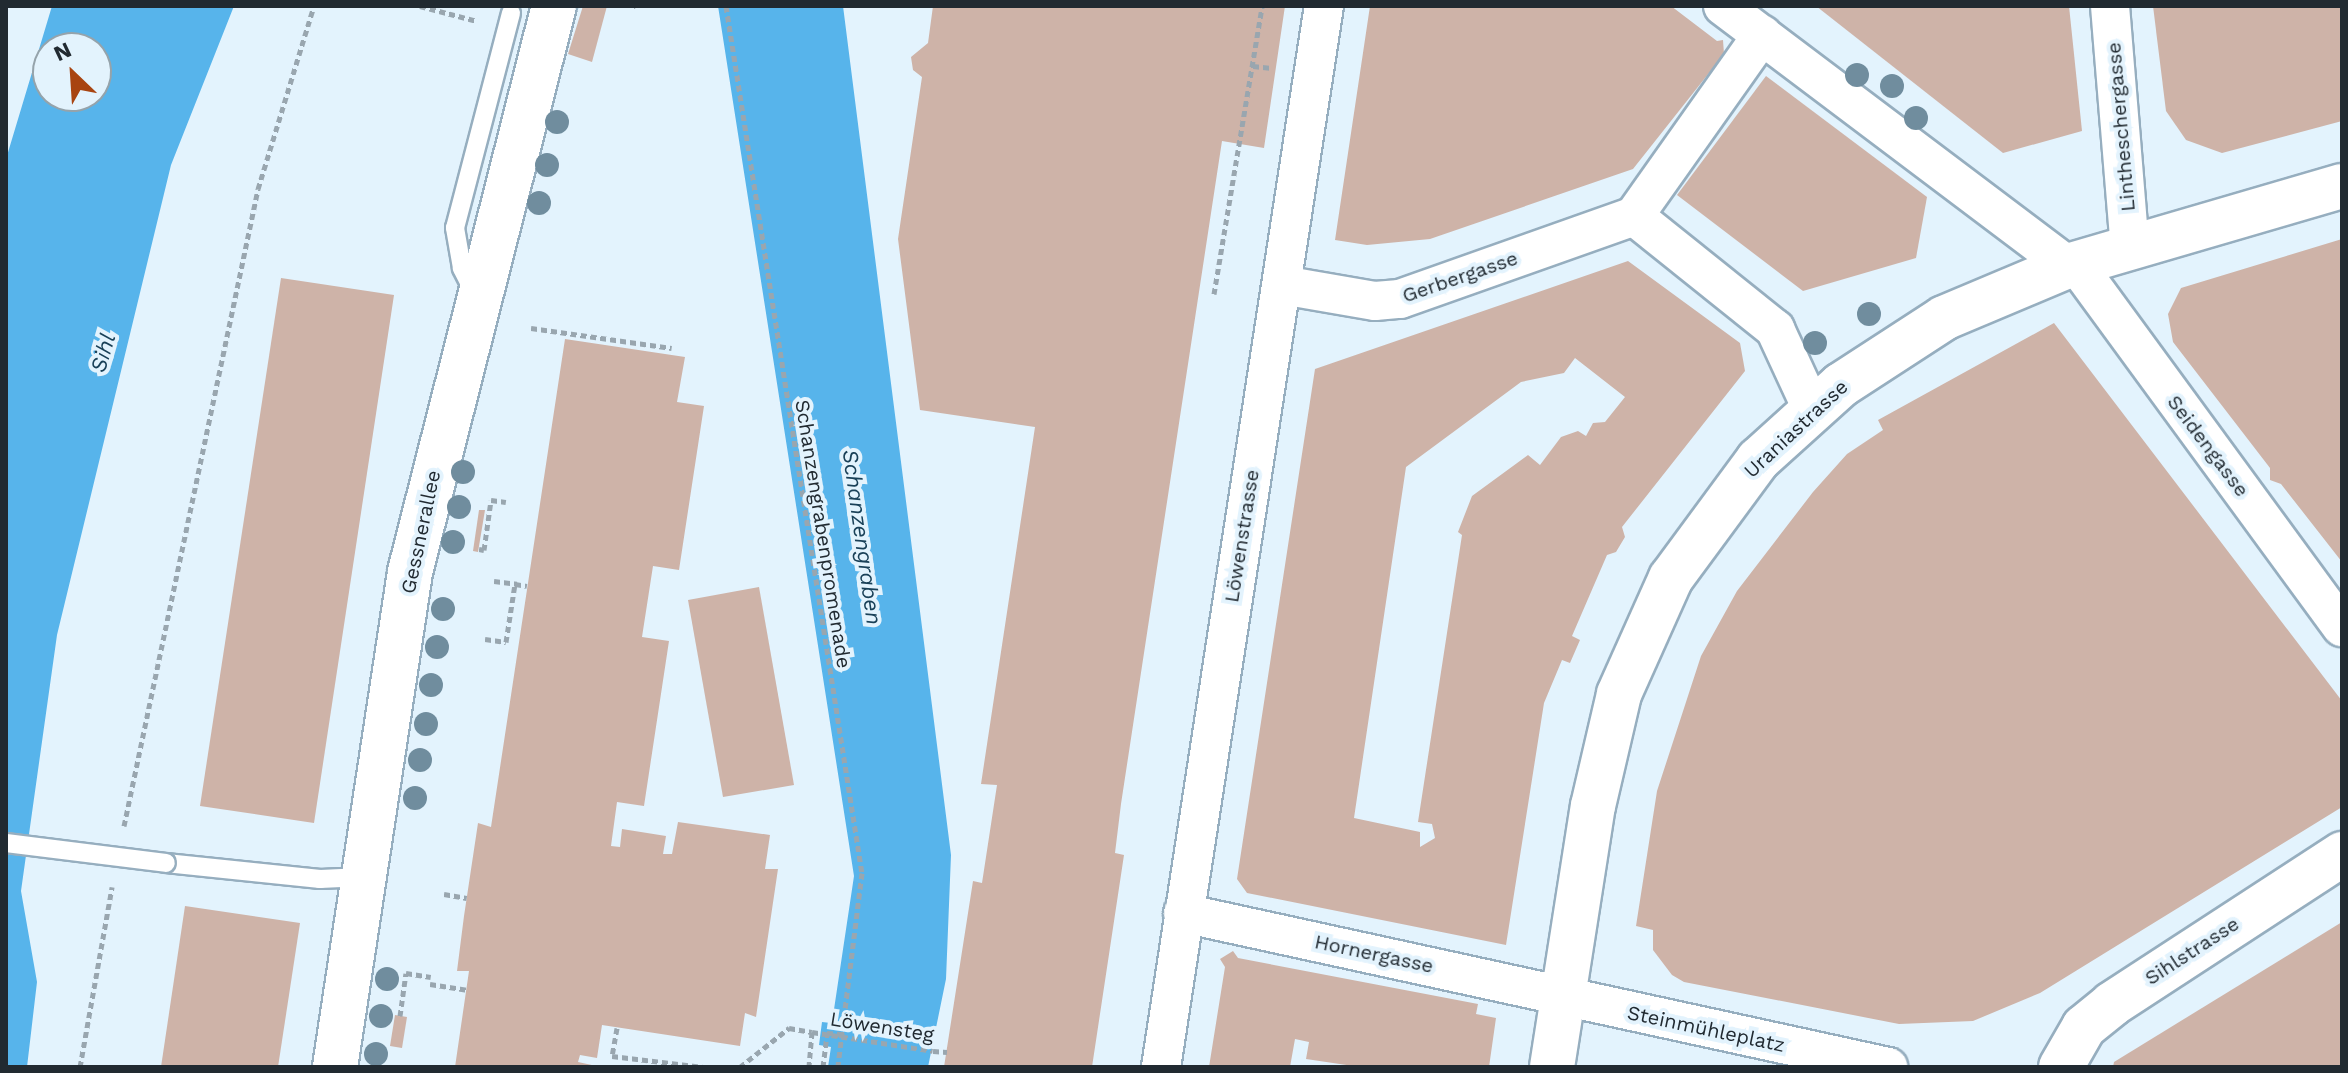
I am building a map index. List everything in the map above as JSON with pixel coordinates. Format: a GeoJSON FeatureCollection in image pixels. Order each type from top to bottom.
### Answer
{"type":"FeatureCollection","features":[{"type":"Feature","properties":{"kind":"street","name":"Gessnerallee"},"geometry":{"type":"LineString","coordinates":[[335,1067],[410,572],[554,6]]}},
{"type":"Feature","properties":{"kind":"street","name":"Löwenstrasse"},"geometry":{"type":"LineString","coordinates":[[1161,1067],[1324,6]]}},
{"type":"Feature","properties":{"kind":"street","name":"Seidengasse"},"geometry":{"type":"LineString","coordinates":[[1723,6],[2072,265],[2342,627]]}},
{"type":"Feature","properties":{"kind":"street","name":"Lintheschergasse"},"geometry":{"type":"LineString","coordinates":[[2110,6],[2130,247]]}},
{"type":"Feature","properties":{"kind":"street"},"geometry":{"type":"LineString","coordinates":[[1762,35],[1634,216],[1775,329],[1812,409]]}},
{"type":"Feature","properties":{"kind":"street","name":"Uraniastrasse"},"geometry":{"type":"LineString","coordinates":[[1552,1067],[1601,763],[1632,659],[1671,578],[1700,532],[1758,460],[1812,409],[1922,330],[2072,265],[2342,186]]}},
{"type":"Feature","properties":{"kind":"street","name":"Gerbergasse"},"geometry":{"type":"LineString","coordinates":[[1282,285],[1375,301],[1400,299],[1634,216]]}},
{"type":"Feature","properties":{"kind":"street","name":"Sihlstrasse"},"geometry":{"type":"LineString","coordinates":[[2061,1067],[2084,1027],[2112,1004],[2342,854]]}},
{"type":"Feature","properties":{"kind":"street","name":"Hornergasse"},"geometry":{"type":"LineString","coordinates":[[1183,913],[1564,996]]}},
{"type":"Feature","properties":{"kind":"street","name":"Steinmühleplatz"},"geometry":{"type":"LineString","coordinates":[[1564,996],[1850,1063],[1888,1067]]}},
{"type":"Feature","properties":{"kind":"lane"},"geometry":{"type":"LineString","coordinates":[[478,300],[462,268],[455,228],[511,13]]}},
{"type":"Feature","properties":{"kind":"lane"},"geometry":{"type":"LineString","coordinates":[[6,843],[320,879],[364,877]]}},
{"type":"Feature","properties":{"kind":"path"},"geometry":{"type":"LineString","coordinates":[[122,839],[258,189],[314,6]]}},
{"type":"Feature","properties":{"kind":"path"},"geometry":{"type":"LineString","coordinates":[[420,6],[477,21]]}},
{"type":"Feature","properties":{"kind":"path","name":"Schanzengrabenpromenade"},"geometry":{"type":"LineString","coordinates":[[726,6],[862,873],[838,1067]]}},
{"type":"Feature","properties":{"kind":"path"},"geometry":{"type":"LineString","coordinates":[[1214,294],[1262,6]]}},
{"type":"Feature","properties":{"kind":"path"},"geometry":{"type":"LineString","coordinates":[[1253,66],[1276,69]]}},
{"type":"Feature","properties":{"kind":"path"},"geometry":{"type":"LineString","coordinates":[[531,328],[672,348]]}},
{"type":"Feature","properties":{"kind":"path"},"geometry":{"type":"LineString","coordinates":[[479,549],[484,550],[491,500],[506,502]]}},
{"type":"Feature","properties":{"kind":"path"},"geometry":{"type":"LineString","coordinates":[[485,639],[506,642],[515,584],[527,586],[494,581]]}},
{"type":"Feature","properties":{"kind":"path"},"geometry":{"type":"LineString","coordinates":[[80,1067],[114,873]]}},
{"type":"Feature","properties":{"kind":"path"},"geometry":{"type":"LineString","coordinates":[[444,894],[467,898]]}},
{"type":"Feature","properties":{"kind":"path"},"geometry":{"type":"LineString","coordinates":[[400,1016],[406,973],[467,990]]}},
{"type":"Feature","properties":{"kind":"path"},"geometry":{"type":"LineString","coordinates":[[617,1028],[612,1056],[703,1067]]}},
{"type":"Feature","properties":{"kind":"path","name":"Löwensteg"},"geometry":{"type":"LineString","coordinates":[[740,1067],[789,1028],[947,1052]]}},
{"type":"Feature","properties":{"kind":"path"},"geometry":{"type":"LineString","coordinates":[[809,1067],[812,1032]]}},
{"type":"Feature","properties":{"kind":"path"},"geometry":{"type":"LineString","coordinates":[[823,1067],[827,1033],[841,1034]]}},
{"type":"Feature","properties":{"kind":"water","name":"Sihl"},"geometry":{"type":"Polygon","coordinates":[[[52,6],[234,6],[171,165],[57,635],[21,891],[37,982],[27,1067],[6,1067],[6,159],[32,73],[32,112],[112,112],[112,32],[44,32],[52,6]]]}},
{"type":"Feature","properties":{"kind":"water","name":"Schanzengraben"},"geometry":{"type":"Polygon","coordinates":[[[718,6],[843,6],[951,855],[946,979],[928,1067],[828,1067],[831,1047],[819,1045],[822,1022],[831,1023],[833,1016],[854,876],[718,6]]]}},
{"type":"Feature","properties":{"kind":"building"},"geometry":{"type":"Polygon","coordinates":[[[583,6],[607,6],[592,62],[568,54],[583,6]]]}},
{"type":"Feature","properties":{"kind":"building"},"geometry":{"type":"Polygon","coordinates":[[[933,6],[1285,6],[1264,148],[1222,141],[1121,804],[1115,853],[1124,855],[1092,1067],[944,1067],[973,881],[982,883],[997,785],[981,784],[1035,427],[920,410],[898,239],[922,77],[913,70],[911,57],[928,43],[933,6]]]}},
{"type":"Feature","properties":{"kind":"building"},"geometry":{"type":"Polygon","coordinates":[[[1370,6],[1671,6],[1717,41],[1723,40],[1724,54],[1633,169],[1430,239],[1367,245],[1335,240],[1370,6]]]}},
{"type":"Feature","properties":{"kind":"building"},"geometry":{"type":"Polygon","coordinates":[[[1816,6],[2069,6],[2082,131],[2003,153],[1816,6]]]}},
{"type":"Feature","properties":{"kind":"building"},"geometry":{"type":"Polygon","coordinates":[[[2153,6],[2342,6],[2342,121],[2222,153],[2186,140],[2166,111],[2153,6]]]}},
{"type":"Feature","properties":{"kind":"building"},"geometry":{"type":"Polygon","coordinates":[[[1766,76],[1927,197],[1916,258],[1803,291],[1677,195],[1766,76]]]}},
{"type":"Feature","properties":{"kind":"building"},"geometry":{"type":"Polygon","coordinates":[[[2342,239],[2342,562],[2281,484],[2270,480],[2270,468],[2173,342],[2168,314],[2181,288],[2342,239]]]}},
{"type":"Feature","properties":{"kind":"building"},"geometry":{"type":"Polygon","coordinates":[[[1628,261],[1740,343],[1745,371],[1622,527],[1625,537],[1616,552],[1607,555],[1572,636],[1580,640],[1570,663],[1562,660],[1544,703],[1506,945],[1247,893],[1237,879],[1315,369],[1628,261]],[[1575,358],[1564,373],[1521,382],[1406,467],[1354,818],[1420,832],[1420,847],[1435,838],[1432,824],[1418,822],[1462,535],[1458,532],[1472,496],[1528,455],[1540,465],[1561,437],[1578,431],[1586,436],[1593,423],[1605,422],[1625,397],[1575,358]]]}},
{"type":"Feature","properties":{"kind":"building"},"geometry":{"type":"Polygon","coordinates":[[[281,278],[394,295],[314,823],[200,806],[281,278]]]}},
{"type":"Feature","properties":{"kind":"building"},"geometry":{"type":"Polygon","coordinates":[[[2054,323],[2342,701],[2342,807],[2040,993],[1973,1021],[1899,1024],[1684,982],[1672,975],[1653,950],[1653,930],[1636,926],[1657,791],[1701,656],[1737,591],[1813,492],[1847,454],[1883,430],[1878,420],[2054,323]]]}},
{"type":"Feature","properties":{"kind":"building"},"geometry":{"type":"Polygon","coordinates":[[[565,339],[685,357],[677,402],[704,406],[679,570],[653,566],[642,637],[669,641],[644,806],[617,802],[611,846],[620,847],[622,829],[666,836],[663,854],[672,854],[678,822],[770,835],[765,869],[778,869],[756,1017],[745,1013],[740,1046],[602,1025],[597,1058],[580,1055],[578,1062],[601,1067],[455,1067],[469,971],[457,971],[478,823],[491,827],[565,339]]]}},
{"type":"Feature","properties":{"kind":"building"},"geometry":{"type":"Polygon","coordinates":[[[479,510],[485,510],[478,552],[473,551],[479,510]]]}},
{"type":"Feature","properties":{"kind":"building"},"geometry":{"type":"Polygon","coordinates":[[[759,587],[794,785],[723,797],[688,600],[759,587]]]}},
{"type":"Feature","properties":{"kind":"building"},"geometry":{"type":"Polygon","coordinates":[[[185,906],[300,923],[278,1067],[161,1067],[185,906]]]}},
{"type":"Feature","properties":{"kind":"building"},"geometry":{"type":"Polygon","coordinates":[[[2342,922],[2342,1067],[2113,1067],[2114,1062],[2342,922]]]}},
{"type":"Feature","properties":{"kind":"building"},"geometry":{"type":"Polygon","coordinates":[[[1233,951],[1238,958],[1478,1004],[1476,1014],[1496,1018],[1489,1067],[1360,1067],[1306,1059],[1309,1042],[1295,1039],[1290,1067],[1209,1067],[1225,967],[1220,959],[1233,951]]]}},
{"type":"Feature","properties":{"kind":"building"},"geometry":{"type":"Polygon","coordinates":[[[395,1015],[407,1017],[402,1048],[390,1046],[395,1015]]]}}]}
